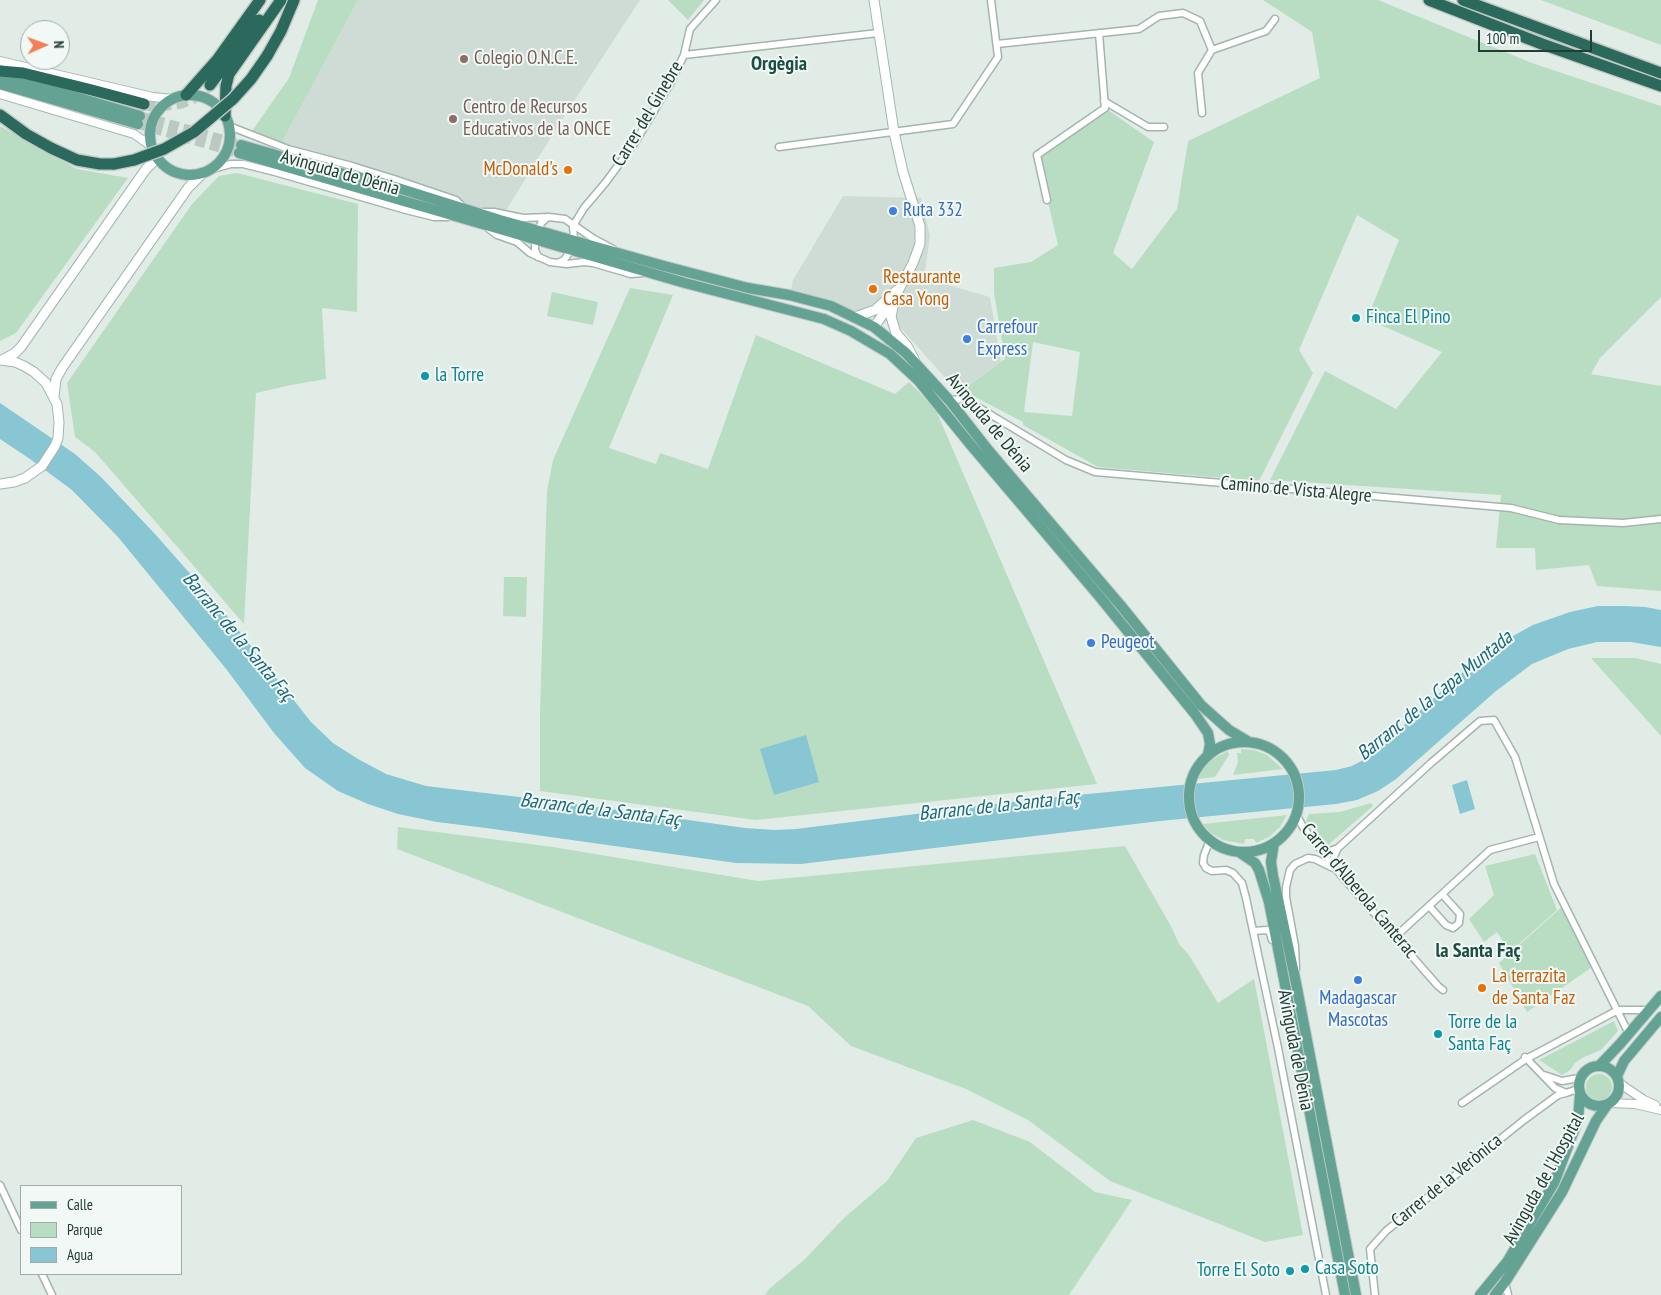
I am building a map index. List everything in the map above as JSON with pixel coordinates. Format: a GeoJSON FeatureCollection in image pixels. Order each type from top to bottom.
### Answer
{"type":"FeatureCollection","features":[{"type":"Feature","properties":{"kind":"highway"},"geometry":{"type":"LineString","coordinates":[[186,95],[217,60],[260,0]]}},
{"type":"Feature","properties":{"kind":"highway"},"geometry":{"type":"LineString","coordinates":[[210,85],[273,0]]}},
{"type":"Feature","properties":{"kind":"highway"},"geometry":{"type":"LineString","coordinates":[[227,121],[226,86],[229,74],[281,0]]}},
{"type":"Feature","properties":{"kind":"highway"},"geometry":{"type":"LineString","coordinates":[[0,115],[26,134],[77,160],[100,164],[114,164],[134,160],[164,149],[194,132],[233,100],[267,56],[281,31],[294,0]]}},
{"type":"Feature","properties":{"kind":"highway"},"geometry":{"type":"LineString","coordinates":[[1429,0],[1550,47],[1661,86]]}},
{"type":"Feature","properties":{"kind":"highway"},"geometry":{"type":"LineString","coordinates":[[1463,0],[1661,73]]}},
{"type":"Feature","properties":{"kind":"highway"},"geometry":{"type":"LineString","coordinates":[[0,72],[31,75],[144,104]]}},
{"type":"Feature","properties":{"kind":"main road"},"geometry":{"type":"LineString","coordinates":[[874,0],[894,132],[903,172],[920,226],[920,244],[913,263],[895,297],[891,310],[892,324],[896,333],[907,346],[916,362]]}},
{"type":"Feature","properties":{"kind":"main road"},"geometry":{"type":"LineString","coordinates":[[0,72],[139,120],[0,84]]}},
{"type":"Feature","properties":{"kind":"main road"},"geometry":{"type":"LineString","coordinates":[[54,397],[56,379],[62,368],[188,188],[220,162],[225,155],[230,140],[227,121],[220,108],[213,102],[195,95],[186,95],[173,99],[163,106],[151,125],[150,136],[157,158],[169,170],[177,173],[185,175],[206,172]]}},
{"type":"Feature","properties":{"kind":"main road","name":"Avinguda de Dénia"},"geometry":{"type":"LineString","coordinates":[[240,149],[468,213],[572,245],[647,272],[824,319],[851,331],[890,354],[918,380],[1195,714],[1208,733],[1210,744],[1208,755]]}},
{"type":"Feature","properties":{"kind":"main road"},"geometry":{"type":"LineString","coordinates":[[1,360],[15,353],[21,347],[146,169],[157,158]]}},
{"type":"Feature","properties":{"kind":"main road","name":"Avinguda de Dénia"},"geometry":{"type":"LineString","coordinates":[[468,213],[480,224],[537,235]]}},
{"type":"Feature","properties":{"kind":"main road","name":"Avinguda de Dénia"},"geometry":{"type":"LineString","coordinates":[[572,245],[620,254],[748,288],[788,295],[831,306],[874,327],[885,335],[916,362],[949,400],[989,451],[1115,599],[1201,705],[1229,730],[1249,742]]}},
{"type":"Feature","properties":{"kind":"main road"},"geometry":{"type":"LineString","coordinates":[[855,317],[875,310],[900,286]]}},
{"type":"Feature","properties":{"kind":"main road"},"geometry":{"type":"LineString","coordinates":[[795,312],[809,309],[828,314],[862,328],[874,327],[895,297]]}},
{"type":"Feature","properties":{"kind":"main road"},"geometry":{"type":"LineString","coordinates":[[0,484],[25,478],[35,471],[49,456],[58,438],[59,412],[54,397],[46,383],[34,372],[15,362],[1,360]]}},
{"type":"Feature","properties":{"kind":"main road"},"geometry":{"type":"LineString","coordinates":[[1249,742],[1276,752],[1283,759],[1295,778],[1298,794],[1296,812],[1287,830],[1274,842],[1261,849],[1239,852],[1224,848],[1211,841],[1196,824],[1190,807],[1190,788],[1192,779],[1201,762],[1208,755],[1234,743],[1249,742]]}},
{"type":"Feature","properties":{"kind":"main road","name":"Avinguda de Dénia"},"geometry":{"type":"LineString","coordinates":[[1274,842],[1271,862],[1273,876],[1295,978],[1356,1295]]}},
{"type":"Feature","properties":{"kind":"main road","name":"Avinguda de Dénia"},"geometry":{"type":"LineString","coordinates":[[1239,852],[1255,863],[1270,902],[1345,1295]]}},
{"type":"Feature","properties":{"kind":"main road"},"geometry":{"type":"LineString","coordinates":[[1661,996],[1600,1065],[1588,1068],[1579,1078],[1579,1092],[1585,1102],[1599,1107],[1609,1104],[1617,1095],[1618,1079],[1624,1060],[1661,1016]]}},
{"type":"Feature","properties":{"kind":"main road"},"geometry":{"type":"LineString","coordinates":[[1600,1065],[1611,1069],[1618,1079]]}},
{"type":"Feature","properties":{"kind":"main road","name":"Avinguda de l'Hospital"},"geometry":{"type":"LineString","coordinates":[[1480,1295],[1507,1262],[1554,1183],[1578,1120],[1579,1092]]}},
{"type":"Feature","properties":{"kind":"main road","name":"Avinguda de l'Hospital"},"geometry":{"type":"LineString","coordinates":[[1495,1295],[1506,1282],[1562,1192],[1596,1121],[1609,1104]]}},
{"type":"Feature","properties":{"kind":"street","name":"Carrer del Ginebre"},"geometry":{"type":"LineString","coordinates":[[573,226],[584,208],[636,141],[670,84],[684,55],[690,29],[716,0]]}},
{"type":"Feature","properties":{"kind":"street"},"geometry":{"type":"LineString","coordinates":[[780,147],[953,124],[998,57],[991,0]]}},
{"type":"Feature","properties":{"kind":"street"},"geometry":{"type":"LineString","coordinates":[[997,44],[1138,29],[1159,16],[1183,13],[1200,21],[1212,50]]}},
{"type":"Feature","properties":{"kind":"street"},"geometry":{"type":"LineString","coordinates":[[1202,113],[1198,72],[1212,50],[1266,31],[1275,19]]}},
{"type":"Feature","properties":{"kind":"street"},"geometry":{"type":"LineString","coordinates":[[684,55],[878,33]]}},
{"type":"Feature","properties":{"kind":"street"},"geometry":{"type":"LineString","coordinates":[[1047,200],[1037,155],[1105,108],[1099,34]]}},
{"type":"Feature","properties":{"kind":"street"},"geometry":{"type":"LineString","coordinates":[[0,61],[150,97],[173,99]]}},
{"type":"Feature","properties":{"kind":"street"},"geometry":{"type":"LineString","coordinates":[[0,94],[134,134],[152,146]]}},
{"type":"Feature","properties":{"kind":"street"},"geometry":{"type":"LineString","coordinates":[[1104,100],[1148,127],[1164,127]]}},
{"type":"Feature","properties":{"kind":"street","name":"Avinguda de Dénia"},"geometry":{"type":"LineString","coordinates":[[227,121],[259,139],[288,149],[352,166],[456,200],[468,213]]}},
{"type":"Feature","properties":{"kind":"street","name":"Avinguda de Dénia"},"geometry":{"type":"LineString","coordinates":[[206,172],[231,164],[243,164],[434,217],[494,212],[523,218],[549,217],[565,219],[573,226],[620,254]]}},
{"type":"Feature","properties":{"kind":"street"},"geometry":{"type":"LineString","coordinates":[[539,258],[535,250],[537,235],[541,223],[549,217]]}},
{"type":"Feature","properties":{"kind":"street","name":"Avinguda de Dénia"},"geometry":{"type":"LineString","coordinates":[[480,224],[517,242],[530,253],[550,262],[567,264],[593,263],[631,274],[647,272]]}},
{"type":"Feature","properties":{"kind":"street"},"geometry":{"type":"LineString","coordinates":[[556,263],[564,260],[572,245],[573,226]]}},
{"type":"Feature","properties":{"kind":"street","name":"Camino de Vista Alegre"},"geometry":{"type":"LineString","coordinates":[[949,400],[963,399],[968,401],[1066,460],[1095,472],[1511,508],[1559,520],[1623,523],[1661,520]]}},
{"type":"Feature","properties":{"kind":"street"},"geometry":{"type":"LineString","coordinates":[[1337,870],[1334,856],[1338,848],[1480,721],[1494,720],[1514,757],[1557,891],[1629,1034]]}},
{"type":"Feature","properties":{"kind":"street","name":"Carrer d'Alberola Canterac"},"geometry":{"type":"LineString","coordinates":[[1296,812],[1303,827],[1337,870],[1443,990]]}},
{"type":"Feature","properties":{"kind":"street"},"geometry":{"type":"LineString","coordinates":[[1395,937],[1490,850],[1539,837]]}},
{"type":"Feature","properties":{"kind":"street","name":"Avinguda de Dénia"},"geometry":{"type":"LineString","coordinates":[[1211,841],[1203,863],[1206,868],[1212,871],[1226,870],[1233,873],[1242,884],[1326,1295]]}},
{"type":"Feature","properties":{"kind":"street"},"geometry":{"type":"LineString","coordinates":[[1321,849],[1330,851],[1338,848]]}},
{"type":"Feature","properties":{"kind":"street"},"geometry":{"type":"LineString","coordinates":[[1295,978],[1297,962],[1286,896],[1290,870],[1295,864],[1308,858],[1324,862],[1337,870]]}},
{"type":"Feature","properties":{"kind":"street"},"geometry":{"type":"LineString","coordinates":[[1429,906],[1446,925],[1453,928],[1459,923],[1460,914],[1442,894]]}},
{"type":"Feature","properties":{"kind":"street"},"geometry":{"type":"LineString","coordinates":[[1263,929],[1267,920],[1270,902]]}},
{"type":"Feature","properties":{"kind":"street"},"geometry":{"type":"LineString","coordinates":[[1253,931],[1263,929],[1270,932],[1275,954],[1283,967]]}},
{"type":"Feature","properties":{"kind":"street"},"geometry":{"type":"LineString","coordinates":[[1462,1103],[1525,1058],[1618,1010],[1649,1010]]}},
{"type":"Feature","properties":{"kind":"street"},"geometry":{"type":"LineString","coordinates":[[1525,1058],[1555,1088],[1566,1093]]}},
{"type":"Feature","properties":{"kind":"street"},"geometry":{"type":"LineString","coordinates":[[1544,1075],[1562,1081],[1579,1078]]}},
{"type":"Feature","properties":{"kind":"street"},"geometry":{"type":"LineString","coordinates":[[1618,1079],[1644,1100],[1661,1108]]}},
{"type":"Feature","properties":{"kind":"street","name":"Carrer de la Verònica"},"geometry":{"type":"LineString","coordinates":[[1375,1295],[1370,1249],[1386,1231],[1558,1095],[1579,1092]]}},
{"type":"Feature","properties":{"kind":"street"},"geometry":{"type":"LineString","coordinates":[[1609,1104],[1635,1104],[1661,1108]]}},
{"type":"Feature","properties":{"kind":"street"},"geometry":{"type":"LineString","coordinates":[[0,1185],[20,1228]]}},
{"type":"Feature","properties":{"kind":"street"},"geometry":{"type":"LineString","coordinates":[[42,1275],[52,1295]]}},
{"type":"Feature","properties":{"kind":"street"},"geometry":{"type":"LineString","coordinates":[[1506,1282],[1508,1295]]}},
{"type":"Feature","properties":{"kind":"shaded area","name":"Colegio O.N.C.E."},"geometry":{"type":"Polygon","coordinates":[[[358,0],[640,0],[563,118],[500,220],[328,170],[312,160],[280,146],[358,0]]]}},
{"type":"Feature","properties":{"kind":"shaded area"},"geometry":{"type":"Polygon","coordinates":[[[843,196],[921,198],[930,236],[924,278],[990,297],[1001,362],[958,392],[898,325],[791,290],[793,280],[843,196]]]}},
{"type":"Feature","properties":{"kind":"green space"},"geometry":{"type":"Polygon","coordinates":[[[318,0],[358,0],[280,146],[252,131],[289,78],[318,0]]]}},
{"type":"Feature","properties":{"kind":"green space"},"geometry":{"type":"Polygon","coordinates":[[[668,0],[704,0],[688,20],[668,0]]]}},
{"type":"Feature","properties":{"kind":"green space"},"geometry":{"type":"Polygon","coordinates":[[[1263,0],[1378,0],[1532,63],[1661,106],[1661,297],[1600,358],[1591,374],[1661,386],[1661,591],[1597,586],[1589,565],[1536,570],[1535,548],[1496,548],[1501,495],[1270,480],[1325,371],[1396,409],[1442,352],[1367,319],[1399,240],[1357,215],[1299,350],[1313,373],[1259,481],[1098,467],[1023,425],[1023,422],[962,390],[1005,359],[994,293],[994,268],[1031,262],[1058,245],[1037,155],[1105,108],[1154,142],[1113,253],[1132,269],[1177,209],[1188,141],[1320,78],[1312,32],[1263,0]],[[1033,342],[1024,412],[1072,416],[1080,352],[1033,342]]]}},
{"type":"Feature","properties":{"kind":"green space"},"geometry":{"type":"Polygon","coordinates":[[[1541,0],[1661,0],[1661,45],[1541,0]]]}},
{"type":"Feature","properties":{"kind":"green space"},"geometry":{"type":"Polygon","coordinates":[[[0,126],[77,169],[128,178],[16,333],[0,341],[0,126]]]}},
{"type":"Feature","properties":{"kind":"green space"},"geometry":{"type":"Polygon","coordinates":[[[237,173],[358,204],[357,312],[322,308],[326,379],[256,393],[244,624],[95,452],[75,437],[67,383],[192,204],[219,176],[237,173]]]}},
{"type":"Feature","properties":{"kind":"green space"},"geometry":{"type":"Polygon","coordinates":[[[630,288],[673,295],[609,448],[656,464],[660,453],[708,469],[756,335],[895,394],[909,382],[935,408],[1097,784],[756,820],[540,791],[540,710],[547,491],[553,460],[630,288]]]}},
{"type":"Feature","properties":{"kind":"green space"},"geometry":{"type":"Polygon","coordinates":[[[552,292],[598,302],[593,325],[547,316],[552,292]]]}},
{"type":"Feature","properties":{"kind":"green space"},"geometry":{"type":"Polygon","coordinates":[[[504,577],[527,577],[526,617],[503,616],[504,577]]]}},
{"type":"Feature","properties":{"kind":"green space"},"geometry":{"type":"Polygon","coordinates":[[[1591,658],[1636,658],[1661,664],[1661,736],[1591,658]]]}},
{"type":"Feature","properties":{"kind":"green space"},"geometry":{"type":"Polygon","coordinates":[[[1241,749],[1254,750],[1267,755],[1283,769],[1233,775],[1238,762],[1237,753],[1241,753],[1241,749]]]}},
{"type":"Feature","properties":{"kind":"green space"},"geometry":{"type":"Polygon","coordinates":[[[1228,751],[1229,755],[1215,777],[1198,779],[1203,769],[1211,760],[1228,751]]]}},
{"type":"Feature","properties":{"kind":"green space"},"geometry":{"type":"Polygon","coordinates":[[[1371,803],[1373,806],[1328,845],[1306,821],[1309,814],[1340,812],[1371,803]]]}},
{"type":"Feature","properties":{"kind":"green space"},"geometry":{"type":"Polygon","coordinates":[[[1287,815],[1280,827],[1269,837],[1256,843],[1254,839],[1245,839],[1244,844],[1223,840],[1211,833],[1203,824],[1287,815]]]}},
{"type":"Feature","properties":{"kind":"green space"},"geometry":{"type":"Polygon","coordinates":[[[398,827],[553,847],[758,881],[1125,846],[1172,928],[1179,944],[1189,955],[1218,1003],[1254,979],[1303,1235],[1265,1242],[1110,1181],[1028,1120],[966,1089],[851,1046],[808,1006],[397,849],[398,827]]]}},
{"type":"Feature","properties":{"kind":"green space"},"geometry":{"type":"Polygon","coordinates":[[[1535,854],[1557,910],[1510,952],[1497,932],[1484,942],[1469,919],[1494,895],[1485,866],[1535,854]]]}},
{"type":"Feature","properties":{"kind":"green space"},"geometry":{"type":"Polygon","coordinates":[[[1564,905],[1595,965],[1527,1012],[1499,963],[1564,905]]]}},
{"type":"Feature","properties":{"kind":"green space"},"geometry":{"type":"Polygon","coordinates":[[[1614,1021],[1618,1031],[1601,1050],[1584,1057],[1562,1075],[1539,1060],[1614,1021]]]}},
{"type":"Feature","properties":{"kind":"green space"},"geometry":{"type":"Polygon","coordinates":[[[1599,1074],[1608,1078],[1612,1087],[1608,1096],[1599,1100],[1590,1096],[1586,1087],[1590,1078],[1599,1074]]]}},
{"type":"Feature","properties":{"kind":"green space"},"geometry":{"type":"Polygon","coordinates":[[[973,1120],[1030,1142],[1095,1192],[1132,1200],[1069,1295],[765,1295],[769,1289],[805,1259],[844,1218],[887,1181],[916,1138],[973,1120]]]}},
{"type":"Feature","properties":{"kind":"water","name":"Barranc de la Santa Faç"},"geometry":{"type":"Polygon","coordinates":[[[0,403],[75,454],[101,477],[155,534],[224,612],[311,722],[333,743],[386,774],[426,786],[553,801],[745,828],[774,830],[796,829],[1036,799],[1336,770],[1352,766],[1367,758],[1472,664],[1502,642],[1533,625],[1570,612],[1598,606],[1645,607],[1661,610],[1661,647],[1631,642],[1597,642],[1568,649],[1532,664],[1496,691],[1396,779],[1378,791],[1357,800],[1336,804],[1160,821],[801,864],[736,863],[437,822],[398,814],[368,804],[338,791],[305,768],[274,733],[227,670],[118,537],[72,490],[0,439],[0,403]]]}},
{"type":"Feature","properties":{"kind":"water"},"geometry":{"type":"Polygon","coordinates":[[[806,735],[819,782],[774,795],[760,749],[806,735]]]}},
{"type":"Feature","properties":{"kind":"water"},"geometry":{"type":"Polygon","coordinates":[[[1467,780],[1475,809],[1460,814],[1452,785],[1467,780]]]}},
{"type":"Feature","properties":{"kind":"tunnel"},"geometry":{"type":"LineString","coordinates":[[144,104],[155,107],[182,103],[194,98],[210,85]]}},
{"type":"Feature","properties":{"kind":"tunnel"},"geometry":{"type":"LineString","coordinates":[[140,116],[241,145]]}},
{"type":"Feature","properties":{"kind":"tunnel"},"geometry":{"type":"LineString","coordinates":[[138,124],[239,153]]}},
{"type":"Feature","properties":{"kind":"place","name":"Colegio O.N.C.E."},"geometry":{"type":"Point","coordinates":[464,59]}},
{"type":"Feature","properties":{"kind":"place","name":"Centro de Recursos Educativos de la ONCE"},"geometry":{"type":"Point","coordinates":[453,119]}},
{"type":"Feature","properties":{"kind":"place","name":"McDonald's"},"geometry":{"type":"Point","coordinates":[568,170]}},
{"type":"Feature","properties":{"kind":"place","name":"Ruta 332"},"geometry":{"type":"Point","coordinates":[893,211]}},
{"type":"Feature","properties":{"kind":"place","name":"Restaurante Casa Yong"},"geometry":{"type":"Point","coordinates":[873,289]}},
{"type":"Feature","properties":{"kind":"place","name":"Finca El Pino"},"geometry":{"type":"Point","coordinates":[1356,318]}},
{"type":"Feature","properties":{"kind":"place","name":"Carrefour Express"},"geometry":{"type":"Point","coordinates":[967,339]}},
{"type":"Feature","properties":{"kind":"place","name":"la Torre"},"geometry":{"type":"Point","coordinates":[425,376]}},
{"type":"Feature","properties":{"kind":"place","name":"Peugeot"},"geometry":{"type":"Point","coordinates":[1091,643]}},
{"type":"Feature","properties":{"kind":"place","name":"Madagascar Mascotas"},"geometry":{"type":"Point","coordinates":[1358,980]}},
{"type":"Feature","properties":{"kind":"place","name":"La terrazita de Santa Faz"},"geometry":{"type":"Point","coordinates":[1482,988]}},
{"type":"Feature","properties":{"kind":"place","name":"Torre de la Santa Faç"},"geometry":{"type":"Point","coordinates":[1438,1034]}},
{"type":"Feature","properties":{"kind":"place","name":"Casa Soto"},"geometry":{"type":"Point","coordinates":[1305,1269]}},
{"type":"Feature","properties":{"kind":"place","name":"Torre El Soto"},"geometry":{"type":"Point","coordinates":[1290,1271]}},
{"type":"Feature","properties":{"kind":"district","name":"Orgègia"},"geometry":{"type":"Point","coordinates":[779,64]}},
{"type":"Feature","properties":{"kind":"district","name":"la Santa Faç"},"geometry":{"type":"Point","coordinates":[1478,951]}},
{"type":"Feature","properties":{"kind":"water label","name":"Barranc de la Capa Muntada"},"geometry":{"type":"Point","coordinates":[1435,696]}}]}
